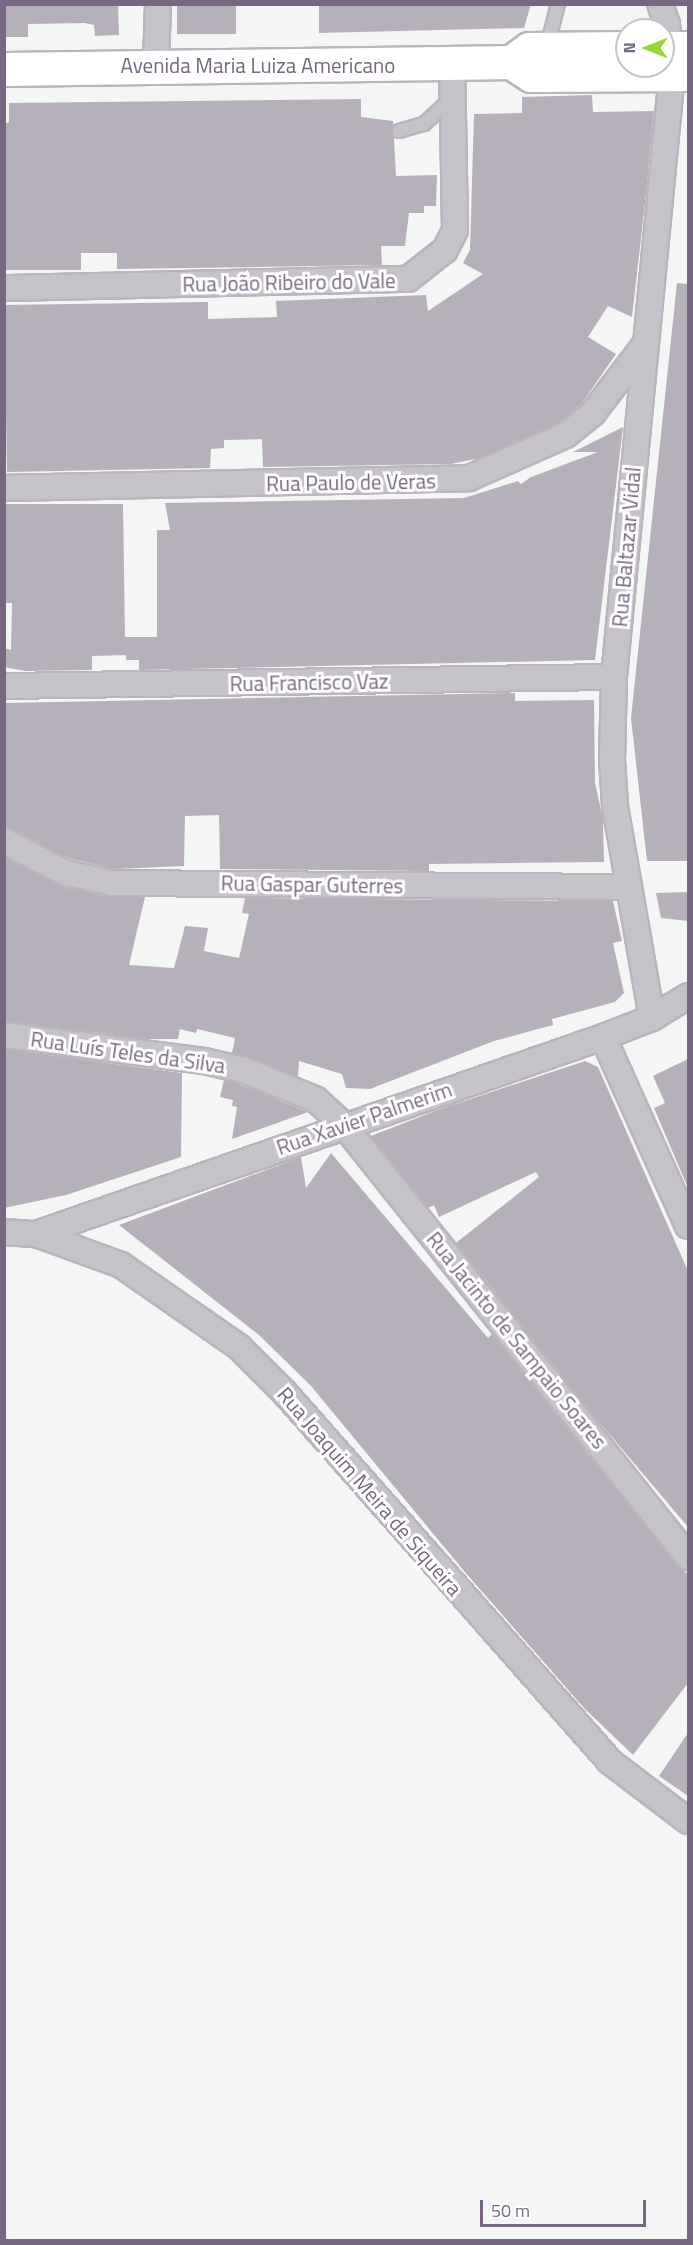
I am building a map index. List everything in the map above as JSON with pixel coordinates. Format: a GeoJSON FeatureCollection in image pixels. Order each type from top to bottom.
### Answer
{"type":"FeatureCollection","features":[{"type":"Feature","properties":{"kind":"main road","name":"Avenida Maria Luiza Americano"},"geometry":{"type":"LineString","coordinates":[[4,69],[156,64],[511,62],[530,49],[615,48]]}},
{"type":"Feature","properties":{"kind":"main road","name":"Avenida Maria Luiza Americano"},"geometry":{"type":"LineString","coordinates":[[511,62],[531,75],[676,58]]}},
{"type":"Feature","properties":{"kind":"street"},"geometry":{"type":"LineString","coordinates":[[156,64],[158,4]]}},
{"type":"Feature","properties":{"kind":"street","name":"Rua Baltazar Vidal"},"geometry":{"type":"LineString","coordinates":[[652,1018],[615,805],[614,677],[676,58],[660,4]]}},
{"type":"Feature","properties":{"kind":"street","name":"Rua João Ribeiro do Vale"},"geometry":{"type":"LineString","coordinates":[[4,288],[408,279],[446,250],[455,230],[452,63]]}},
{"type":"Feature","properties":{"kind":"street","name":"Rua Paulo de Veras"},"geometry":{"type":"LineString","coordinates":[[4,488],[469,478],[566,435],[593,413],[646,343]]}},
{"type":"Feature","properties":{"kind":"street","name":"Rua Francisco Vaz"},"geometry":{"type":"LineString","coordinates":[[4,686],[614,677]]}},
{"type":"Feature","properties":{"kind":"street","name":"Rua Gaspar Guterres"},"geometry":{"type":"LineString","coordinates":[[4,841],[66,873],[113,883],[628,887]]}},
{"type":"Feature","properties":{"kind":"street","name":"Rua Xavier Palmerim"},"geometry":{"type":"LineString","coordinates":[[36,1234],[343,1124],[603,1037],[652,1018],[688,996]]}},
{"type":"Feature","properties":{"kind":"street","name":"Rua Luís Teles da Silva"},"geometry":{"type":"LineString","coordinates":[[4,1035],[154,1053],[243,1070],[315,1099],[343,1124]]}},
{"type":"Feature","properties":{"kind":"street"},"geometry":{"type":"LineString","coordinates":[[603,1037],[688,1226]]}},
{"type":"Feature","properties":{"kind":"street","name":"Rua Jacinto de Sampaio Soares"},"geometry":{"type":"LineString","coordinates":[[343,1124],[688,1557]]}},
{"type":"Feature","properties":{"kind":"street","name":"Rua Joaquim Meira de Siqueira"},"geometry":{"type":"LineString","coordinates":[[4,1232],[36,1234],[122,1265],[239,1347],[285,1393],[609,1761],[688,1821]]}},
{"type":"Feature","properties":{"kind":"lane"},"geometry":{"type":"LineString","coordinates":[[547,48],[558,4]]}},
{"type":"Feature","properties":{"kind":"lane"},"geometry":{"type":"LineString","coordinates":[[399,131],[424,124],[452,98]]}},
{"type":"Feature","properties":{"kind":"building"},"geometry":{"type":"Polygon","coordinates":[[[4,4],[118,4],[119,35],[95,36],[94,25],[85,23],[28,24],[28,37],[4,37],[4,4]]]}},
{"type":"Feature","properties":{"kind":"building"},"geometry":{"type":"Polygon","coordinates":[[[177,4],[236,4],[236,34],[177,34],[177,4]]]}},
{"type":"Feature","properties":{"kind":"building"},"geometry":{"type":"Polygon","coordinates":[[[319,4],[531,4],[524,28],[319,33],[319,4]]]}},
{"type":"Feature","properties":{"kind":"building"},"geometry":{"type":"Polygon","coordinates":[[[592,95],[593,112],[654,111],[646,194],[632,317],[608,306],[588,337],[616,354],[582,403],[558,423],[480,458],[451,464],[263,467],[262,439],[224,440],[224,448],[211,449],[210,468],[7,472],[4,305],[208,302],[208,319],[277,317],[276,301],[426,295],[428,311],[483,274],[463,263],[470,250],[474,114],[522,113],[522,97],[592,95]]]}},
{"type":"Feature","properties":{"kind":"building"},"geometry":{"type":"Polygon","coordinates":[[[361,99],[361,117],[393,121],[396,176],[437,175],[436,206],[424,206],[424,213],[409,213],[405,246],[381,246],[382,265],[117,269],[117,253],[81,253],[81,270],[4,270],[4,124],[9,122],[9,103],[361,99]]]}},
{"type":"Feature","properties":{"kind":"building"},"geometry":{"type":"Polygon","coordinates":[[[677,283],[688,284],[688,861],[647,861],[631,718],[677,283]]]}},
{"type":"Feature","properties":{"kind":"building"},"geometry":{"type":"Polygon","coordinates":[[[623,427],[595,660],[139,670],[139,660],[126,660],[126,655],[92,656],[92,670],[25,671],[4,667],[4,648],[11,650],[12,603],[4,603],[4,504],[123,504],[125,637],[157,637],[157,530],[170,530],[165,503],[464,498],[518,481],[521,484],[531,477],[598,452],[573,452],[623,427]]]}},
{"type":"Feature","properties":{"kind":"building"},"geometry":{"type":"Polygon","coordinates":[[[515,693],[515,701],[594,700],[595,783],[603,819],[604,862],[429,864],[429,871],[220,869],[219,815],[185,816],[184,866],[115,869],[71,859],[4,827],[4,703],[515,693]]]}},
{"type":"Feature","properties":{"kind":"building"},"geometry":{"type":"Polygon","coordinates":[[[4,857],[63,887],[110,897],[145,897],[129,965],[174,968],[185,926],[208,928],[204,951],[239,958],[249,914],[242,913],[245,898],[613,901],[622,941],[613,943],[624,993],[615,1002],[552,1019],[553,1025],[494,1041],[370,1089],[346,1088],[342,1074],[299,1061],[298,1077],[232,1053],[235,1038],[197,1029],[196,1033],[180,1029],[178,1039],[146,1039],[4,1021],[4,857]]]}},
{"type":"Feature","properties":{"kind":"building"},"geometry":{"type":"Polygon","coordinates":[[[688,892],[688,921],[661,918],[656,893],[688,892]]]}},
{"type":"Feature","properties":{"kind":"building"},"geometry":{"type":"Polygon","coordinates":[[[4,1049],[182,1073],[181,1157],[66,1195],[4,1208],[4,1049]]]}},
{"type":"Feature","properties":{"kind":"building"},"geometry":{"type":"Polygon","coordinates":[[[688,1059],[688,1188],[654,1108],[665,1103],[653,1076],[688,1059]]]}},
{"type":"Feature","properties":{"kind":"building"},"geometry":{"type":"Polygon","coordinates":[[[585,1061],[598,1067],[688,1271],[688,1527],[595,1417],[456,1243],[539,1177],[536,1172],[439,1217],[434,1205],[428,1208],[371,1136],[440,1109],[585,1061]]]}},
{"type":"Feature","properties":{"kind":"building"},"geometry":{"type":"Polygon","coordinates":[[[224,1080],[308,1112],[232,1139],[237,1107],[232,1106],[233,1100],[220,1097],[224,1080]]]}},
{"type":"Feature","properties":{"kind":"building"},"geometry":{"type":"Polygon","coordinates":[[[331,1153],[488,1338],[492,1334],[677,1566],[688,1574],[688,1683],[633,1755],[584,1708],[464,1571],[311,1386],[259,1335],[119,1225],[301,1157],[306,1188],[331,1153]]]}},
{"type":"Feature","properties":{"kind":"building"},"geometry":{"type":"Polygon","coordinates":[[[688,1733],[688,1796],[659,1776],[688,1733]]]}}]}
